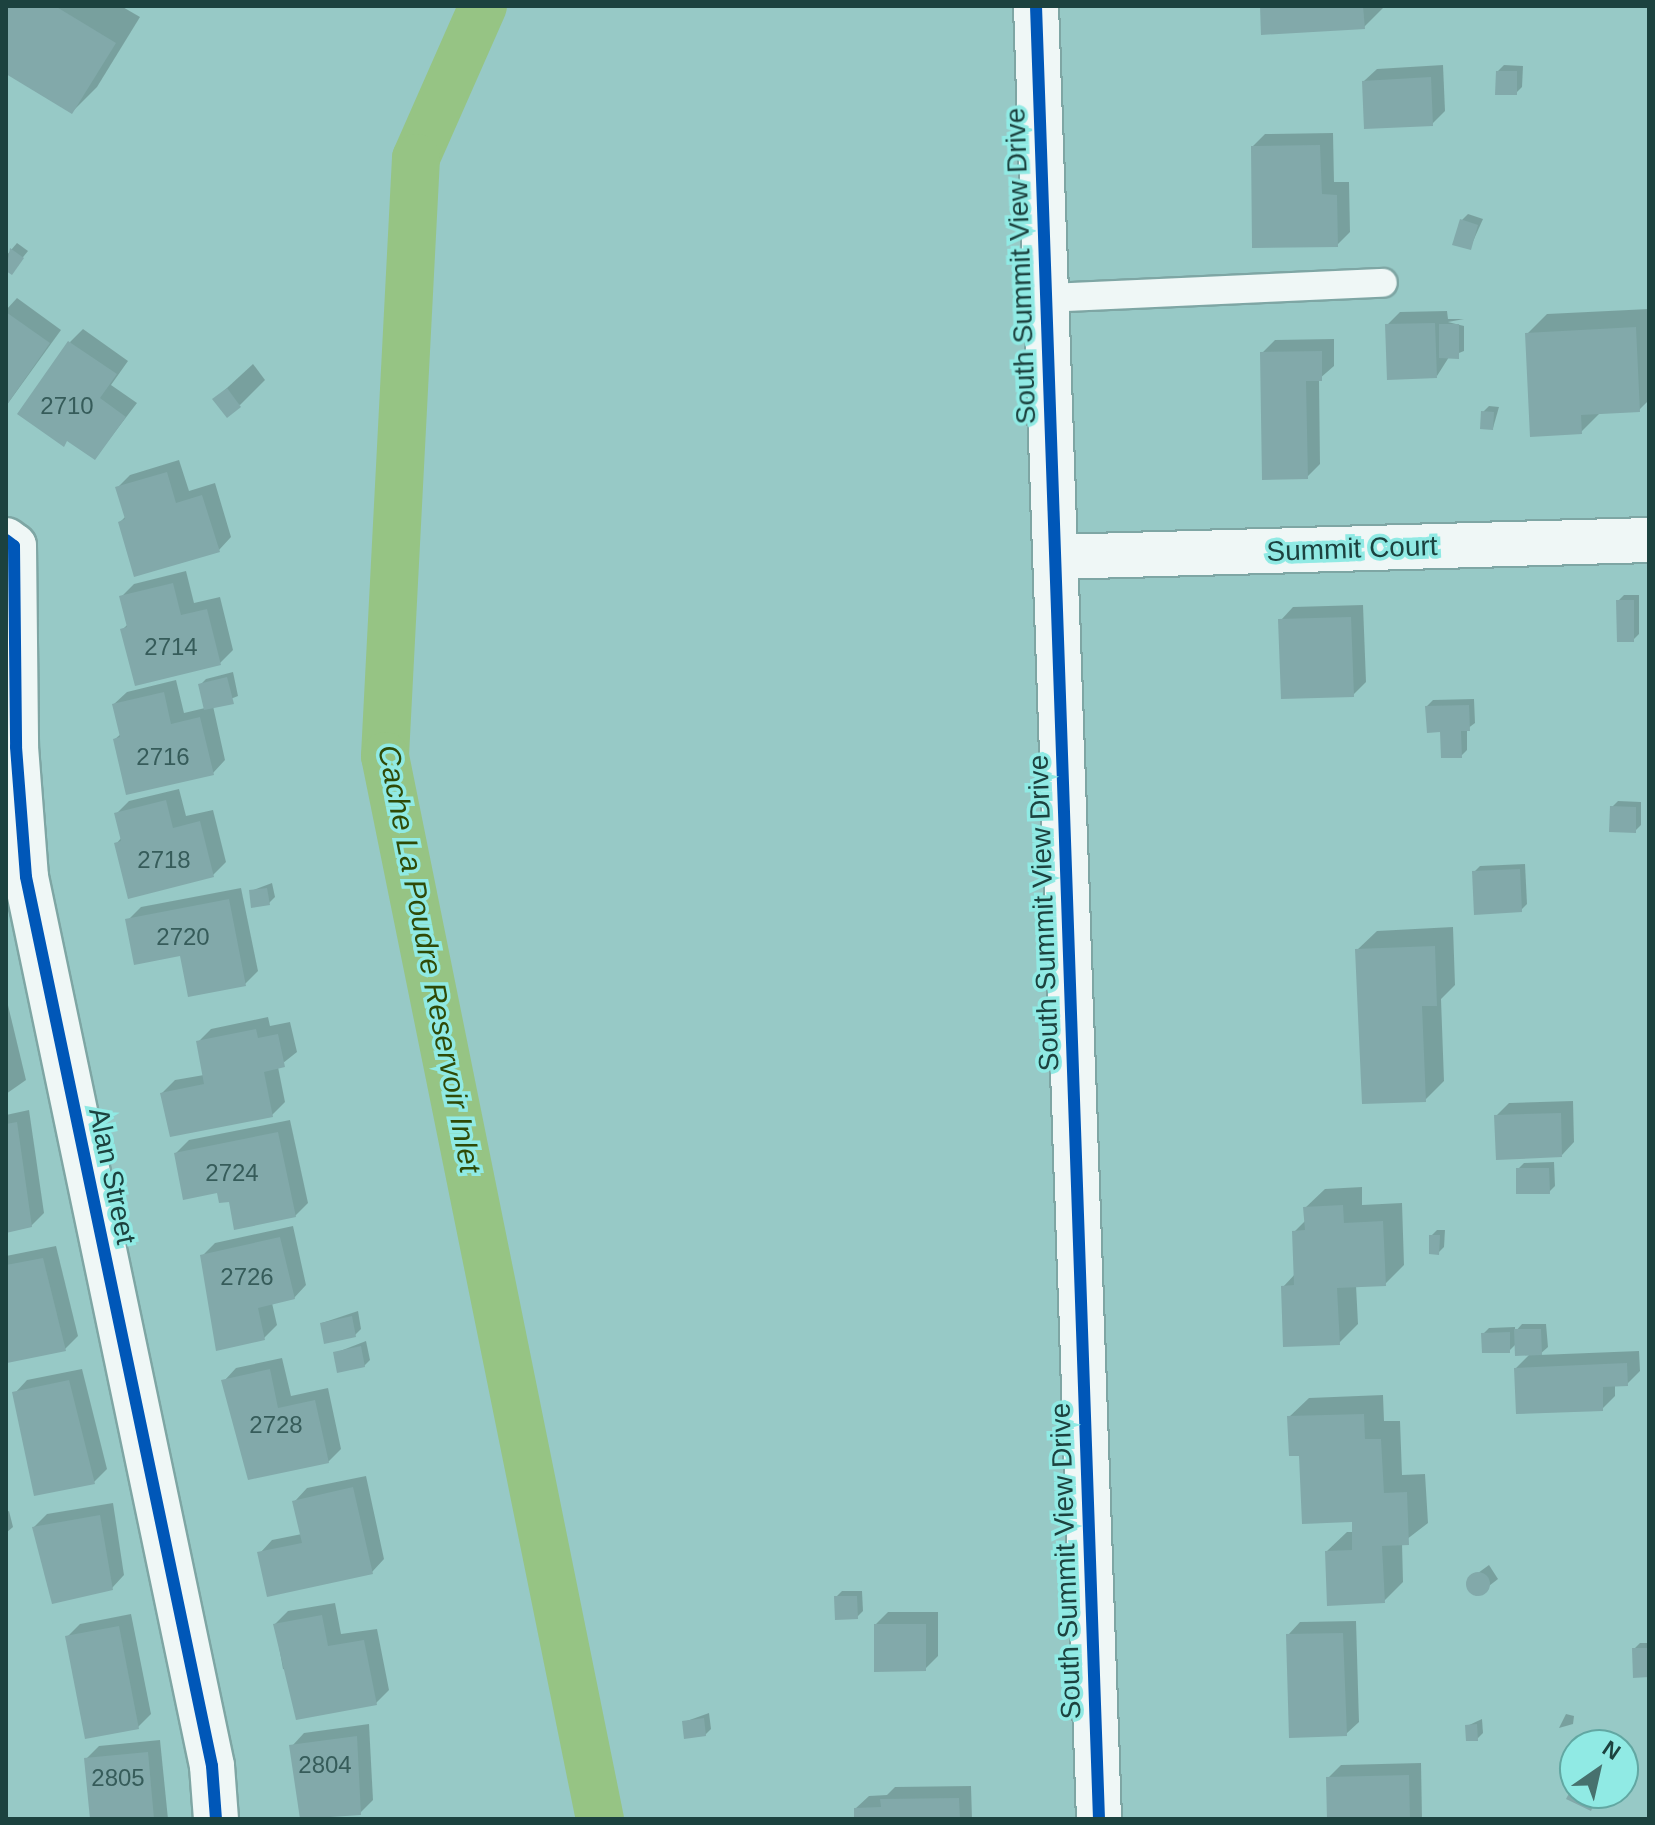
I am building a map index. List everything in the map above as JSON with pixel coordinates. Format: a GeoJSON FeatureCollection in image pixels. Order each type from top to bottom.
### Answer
{"type":"FeatureCollection","features":[{"type":"Feature","properties":{"kind":"street","name":"South Summit View Drive"},"geometry":{"type":"LineString","coordinates":[[1036,6],[1099,1819]]}},
{"type":"Feature","properties":{"kind":"street","name":"Alan Street"},"geometry":{"type":"LineString","coordinates":[[6,540],[14,546],[16,747],[26,877],[212,1766],[216,1819]]}},
{"type":"Feature","properties":{"kind":"street","name":"Summit Court"},"geometry":{"type":"LineString","coordinates":[[1056,557],[1649,540]]}},
{"type":"Feature","properties":{"kind":"lane"},"geometry":{"type":"LineString","coordinates":[[1047,298],[1383,283]]}},
{"type":"Feature","properties":{"kind":"building"},"geometry":{"type":"Polygon","coordinates":[[[6,6],[55,6],[116,43],[72,114],[6,74],[6,6]]]}},
{"type":"Feature","properties":{"kind":"building"},"geometry":{"type":"Polygon","coordinates":[[[1260,6],[1363,6],[1365,29],[1261,35],[1260,6]]]}},
{"type":"Feature","properties":{"kind":"building"},"geometry":{"type":"Polygon","coordinates":[[[1496,71],[1517,71],[1517,95],[1495,95],[1496,71]]]}},
{"type":"Feature","properties":{"kind":"building"},"geometry":{"type":"Polygon","coordinates":[[[1431,77],[1433,126],[1364,129],[1362,81],[1431,77]]]}},
{"type":"Feature","properties":{"kind":"building"},"geometry":{"type":"Polygon","coordinates":[[[1320,145],[1322,194],[1337,195],[1338,247],[1252,248],[1251,146],[1320,145]]]}},
{"type":"Feature","properties":{"kind":"building"},"geometry":{"type":"Polygon","coordinates":[[[1460,219],[1478,225],[1471,250],[1452,245],[1460,219]]]}},
{"type":"Feature","properties":{"kind":"building"},"geometry":{"type":"Polygon","coordinates":[[[10,248],[24,258],[12,275],[6,271],[10,248]]]}},
{"type":"Feature","properties":{"kind":"building"},"geometry":{"type":"Polygon","coordinates":[[[6,312],[50,343],[6,406],[6,312]]]}},
{"type":"Feature","properties":{"kind":"building"},"geometry":{"type":"Polygon","coordinates":[[[1435,323],[1437,378],[1387,380],[1385,324],[1435,323]]]}},
{"type":"Feature","properties":{"kind":"building"},"geometry":{"type":"Polygon","coordinates":[[[1439,324],[1459,324],[1459,359],[1439,358],[1439,324]]]}},
{"type":"Feature","properties":{"kind":"building"},"geometry":{"type":"Polygon","coordinates":[[[1636,327],[1640,412],[1581,415],[1582,434],[1530,437],[1525,333],[1636,327]]]}},
{"type":"Feature","properties":{"kind":"building"},"geometry":{"type":"Polygon","coordinates":[[[68,341],[117,374],[100,398],[126,417],[95,460],[67,441],[64,447],[17,414],[68,341]]]}},
{"type":"Feature","properties":{"kind":"building"},"geometry":{"type":"Polygon","coordinates":[[[1322,351],[1322,381],[1306,381],[1308,479],[1262,480],[1260,352],[1322,351]]]}},
{"type":"Feature","properties":{"kind":"building"},"geometry":{"type":"Polygon","coordinates":[[[227,388],[241,407],[227,418],[212,399],[227,388]]]}},
{"type":"Feature","properties":{"kind":"building"},"geometry":{"type":"Polygon","coordinates":[[[1481,411],[1494,412],[1493,430],[1480,429],[1481,411]]]}},
{"type":"Feature","properties":{"kind":"building"},"geometry":{"type":"Polygon","coordinates":[[[167,472],[176,503],[202,495],[220,552],[134,577],[118,522],[125,519],[115,487],[167,472]]]}},
{"type":"Feature","properties":{"kind":"building"},"geometry":{"type":"Polygon","coordinates":[[[173,583],[181,615],[207,609],[221,665],[135,686],[120,629],[127,627],[119,596],[173,583]]]}},
{"type":"Feature","properties":{"kind":"building"},"geometry":{"type":"Polygon","coordinates":[[[1616,600],[1634,600],[1634,642],[1617,642],[1616,600]]]}},
{"type":"Feature","properties":{"kind":"building"},"geometry":{"type":"Polygon","coordinates":[[[1351,617],[1354,697],[1281,699],[1278,619],[1351,617]]]}},
{"type":"Feature","properties":{"kind":"building"},"geometry":{"type":"Polygon","coordinates":[[[227,677],[234,704],[204,710],[198,684],[227,677]]]}},
{"type":"Feature","properties":{"kind":"building"},"geometry":{"type":"Polygon","coordinates":[[[164,692],[171,724],[200,717],[214,775],[126,795],[113,739],[120,737],[112,704],[164,692]]]}},
{"type":"Feature","properties":{"kind":"building"},"geometry":{"type":"Polygon","coordinates":[[[1469,705],[1470,731],[1461,731],[1462,758],[1441,758],[1440,732],[1427,733],[1425,706],[1469,705]]]}},
{"type":"Feature","properties":{"kind":"building"},"geometry":{"type":"Polygon","coordinates":[[[166,800],[173,828],[200,821],[214,877],[128,899],[114,843],[121,841],[114,813],[166,800]]]}},
{"type":"Feature","properties":{"kind":"building"},"geometry":{"type":"Polygon","coordinates":[[[1610,806],[1636,807],[1636,833],[1609,832],[1610,806]]]}},
{"type":"Feature","properties":{"kind":"building"},"geometry":{"type":"Polygon","coordinates":[[[1520,869],[1522,912],[1474,915],[1472,871],[1520,869]]]}},
{"type":"Feature","properties":{"kind":"building"},"geometry":{"type":"Polygon","coordinates":[[[267,888],[270,905],[251,908],[249,890],[267,888]]]}},
{"type":"Feature","properties":{"kind":"building"},"geometry":{"type":"Polygon","coordinates":[[[229,899],[246,986],[188,997],[180,956],[134,965],[125,919],[229,899]]]}},
{"type":"Feature","properties":{"kind":"building"},"geometry":{"type":"Polygon","coordinates":[[[1435,946],[1437,1006],[1422,1006],[1426,1102],[1362,1104],[1355,949],[1435,946]]]}},
{"type":"Feature","properties":{"kind":"building"},"geometry":{"type":"Polygon","coordinates":[[[256,1029],[258,1038],[278,1034],[285,1067],[264,1072],[273,1117],[170,1137],[160,1093],[204,1084],[196,1041],[256,1029]]]}},
{"type":"Feature","properties":{"kind":"building"},"geometry":{"type":"Polygon","coordinates":[[[1561,1113],[1562,1157],[1496,1160],[1494,1115],[1561,1113]]]}},
{"type":"Feature","properties":{"kind":"building"},"geometry":{"type":"Polygon","coordinates":[[[17,1122],[32,1227],[6,1233],[6,1124],[17,1122]]]}},
{"type":"Feature","properties":{"kind":"building"},"geometry":{"type":"Polygon","coordinates":[[[278,1132],[296,1217],[234,1230],[229,1202],[219,1203],[217,1193],[183,1200],[174,1153],[278,1132]]]}},
{"type":"Feature","properties":{"kind":"building"},"geometry":{"type":"Polygon","coordinates":[[[1516,1168],[1549,1168],[1550,1194],[1516,1194],[1516,1168]]]}},
{"type":"Feature","properties":{"kind":"building"},"geometry":{"type":"Polygon","coordinates":[[[1343,1205],[1344,1223],[1383,1221],[1386,1286],[1337,1288],[1340,1345],[1283,1347],[1281,1286],[1294,1285],[1292,1231],[1305,1230],[1303,1207],[1343,1205]]]}},
{"type":"Feature","properties":{"kind":"building"},"geometry":{"type":"Polygon","coordinates":[[[1429,1235],[1440,1235],[1439,1255],[1429,1254],[1429,1235]]]}},
{"type":"Feature","properties":{"kind":"building"},"geometry":{"type":"Polygon","coordinates":[[[280,1237],[295,1299],[258,1308],[265,1340],[216,1351],[200,1255],[280,1237]]]}},
{"type":"Feature","properties":{"kind":"building"},"geometry":{"type":"Polygon","coordinates":[[[43,1258],[66,1351],[7,1363],[6,1265],[43,1258]]]}},
{"type":"Feature","properties":{"kind":"building"},"geometry":{"type":"Polygon","coordinates":[[[352,1316],[356,1337],[324,1344],[320,1323],[352,1316]]]}},
{"type":"Feature","properties":{"kind":"building"},"geometry":{"type":"Polygon","coordinates":[[[1514,1329],[1541,1329],[1542,1355],[1515,1356],[1514,1329]]]}},
{"type":"Feature","properties":{"kind":"building"},"geometry":{"type":"Polygon","coordinates":[[[1510,1332],[1510,1353],[1482,1353],[1481,1333],[1510,1332]]]}},
{"type":"Feature","properties":{"kind":"building"},"geometry":{"type":"Polygon","coordinates":[[[361,1346],[365,1367],[337,1373],[333,1352],[361,1346]]]}},
{"type":"Feature","properties":{"kind":"building"},"geometry":{"type":"Polygon","coordinates":[[[1627,1363],[1628,1386],[1603,1387],[1603,1411],[1516,1414],[1514,1368],[1627,1363]]]}},
{"type":"Feature","properties":{"kind":"building"},"geometry":{"type":"Polygon","coordinates":[[[270,1369],[278,1408],[315,1400],[329,1463],[248,1480],[221,1380],[270,1369]]]}},
{"type":"Feature","properties":{"kind":"building"},"geometry":{"type":"Polygon","coordinates":[[[69,1380],[95,1484],[34,1496],[12,1392],[69,1380]]]}},
{"type":"Feature","properties":{"kind":"building"},"geometry":{"type":"Polygon","coordinates":[[[1364,1414],[1365,1439],[1381,1439],[1384,1493],[1407,1492],[1409,1545],[1382,1546],[1385,1603],[1327,1606],[1325,1551],[1352,1550],[1352,1522],[1302,1524],[1299,1456],[1289,1456],[1287,1416],[1364,1414]]]}},
{"type":"Feature","properties":{"kind":"building"},"geometry":{"type":"Polygon","coordinates":[[[353,1487],[373,1574],[267,1597],[257,1552],[302,1543],[292,1501],[353,1487]]]}},
{"type":"Feature","properties":{"kind":"building"},"geometry":{"type":"Polygon","coordinates":[[[100,1515],[113,1590],[52,1604],[32,1527],[100,1515]]]}},
{"type":"Feature","properties":{"kind":"building"},"geometry":{"type":"Polygon","coordinates":[[[1478,1572],[1487,1575],[1490,1584],[1487,1593],[1478,1596],[1469,1593],[1466,1584],[1469,1575],[1478,1572]]]}},
{"type":"Feature","properties":{"kind":"building"},"geometry":{"type":"Polygon","coordinates":[[[834,1596],[857,1596],[858,1619],[835,1620],[834,1596]]]}},
{"type":"Feature","properties":{"kind":"building"},"geometry":{"type":"Polygon","coordinates":[[[322,1615],[328,1646],[364,1640],[377,1705],[296,1720],[273,1624],[322,1615]]]}},
{"type":"Feature","properties":{"kind":"building"},"geometry":{"type":"Polygon","coordinates":[[[874,1624],[926,1624],[926,1671],[874,1672],[874,1624]]]}},
{"type":"Feature","properties":{"kind":"building"},"geometry":{"type":"Polygon","coordinates":[[[119,1626],[139,1729],[85,1739],[65,1636],[119,1626]]]}},
{"type":"Feature","properties":{"kind":"building"},"geometry":{"type":"Polygon","coordinates":[[[1343,1633],[1347,1736],[1289,1738],[1286,1634],[1343,1633]]]}},
{"type":"Feature","properties":{"kind":"building"},"geometry":{"type":"Polygon","coordinates":[[[1632,1648],[1649,1648],[1649,1677],[1633,1678],[1632,1648]]]}},
{"type":"Feature","properties":{"kind":"building"},"geometry":{"type":"Polygon","coordinates":[[[704,1718],[706,1736],[684,1739],[682,1721],[704,1718]]]}},
{"type":"Feature","properties":{"kind":"building"},"geometry":{"type":"Polygon","coordinates":[[[1477,1724],[1478,1741],[1466,1741],[1465,1725],[1477,1724]]]}},
{"type":"Feature","properties":{"kind":"building"},"geometry":{"type":"Polygon","coordinates":[[[357,1736],[361,1815],[300,1819],[289,1745],[357,1736]]]}},
{"type":"Feature","properties":{"kind":"building"},"geometry":{"type":"Polygon","coordinates":[[[148,1752],[154,1819],[90,1819],[84,1758],[148,1752]]]}},
{"type":"Feature","properties":{"kind":"building"},"geometry":{"type":"Polygon","coordinates":[[[1409,1775],[1410,1819],[1327,1819],[1326,1777],[1409,1775]]]}},
{"type":"Feature","properties":{"kind":"building"},"geometry":{"type":"Polygon","coordinates":[[[959,1798],[960,1819],[854,1819],[854,1808],[881,1807],[880,1799],[959,1798]]]}},
{"type":"Feature","properties":{"kind":"waterway","name":"Cache La Poudre Reservoir Inlet"},"geometry":{"type":"LineString","coordinates":[[483,6],[416,158],[385,756],[600,1819]]}},
{"type":"Feature","properties":{"kind":"cycle path"},"geometry":{"type":"LineString","coordinates":[[1036,6],[1099,1819]]}},
{"type":"Feature","properties":{"kind":"cycle path"},"geometry":{"type":"LineString","coordinates":[[6,540],[14,546],[16,747],[26,877],[212,1766],[216,1819]]}}]}
